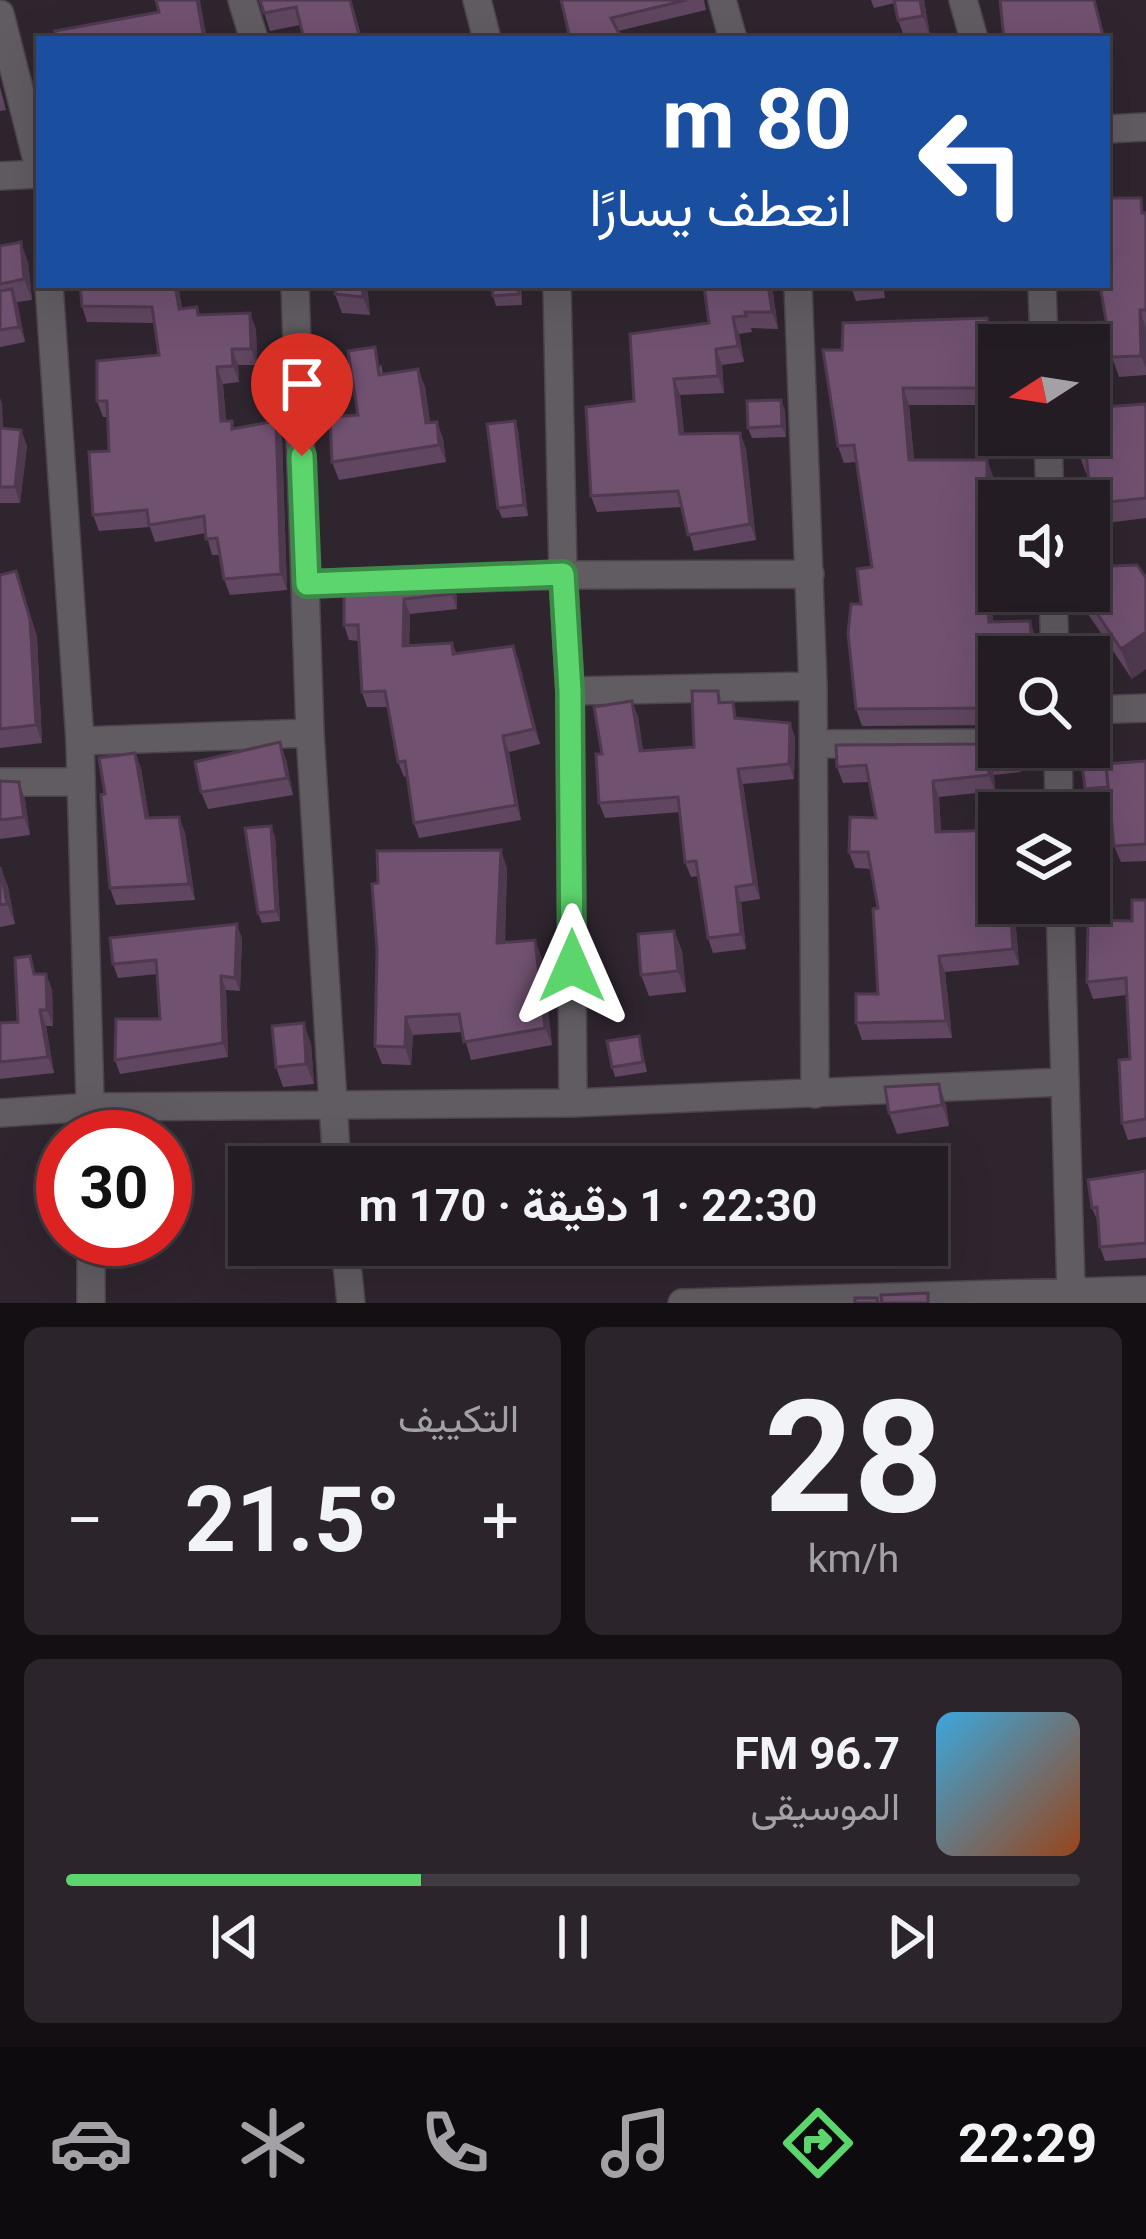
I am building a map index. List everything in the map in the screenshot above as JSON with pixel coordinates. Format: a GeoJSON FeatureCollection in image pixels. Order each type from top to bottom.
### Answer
{"type":"FeatureCollection","features":[{"type":"Feature","properties":{"kind":"street"},"geometry":{"type":"LineString","coordinates":[[242,0],[253,36]]}},
{"type":"Feature","properties":{"kind":"street"},"geometry":{"type":"LineString","coordinates":[[476,0],[486,36]]}},
{"type":"Feature","properties":{"kind":"street"},"geometry":{"type":"LineString","coordinates":[[722,0],[732,36]]}},
{"type":"Feature","properties":{"kind":"street"},"geometry":{"type":"LineString","coordinates":[[963,0],[973,36]]}},
{"type":"Feature","properties":{"kind":"street"},"geometry":{"type":"LineString","coordinates":[[0,14],[36,159]]}},
{"type":"Feature","properties":{"kind":"street"},"geometry":{"type":"LineString","coordinates":[[1110,129],[1146,127]]}},
{"type":"Feature","properties":{"kind":"street"},"geometry":{"type":"LineString","coordinates":[[0,176],[36,171]]}},
{"type":"Feature","properties":{"kind":"street"},"geometry":{"type":"LineString","coordinates":[[49,288],[80,741],[91,1107]]}},
{"type":"Feature","properties":{"kind":"street"},"geometry":{"type":"LineString","coordinates":[[296,288],[310,733],[335,1146]]}},
{"type":"Feature","properties":{"kind":"street"},"geometry":{"type":"LineString","coordinates":[[557,288],[570,691],[572,1103]]}},
{"type":"Feature","properties":{"kind":"street"},"geometry":{"type":"LineString","coordinates":[[798,288],[813,686],[814,1094]]}},
{"type":"Feature","properties":{"kind":"street"},"geometry":{"type":"LineString","coordinates":[[1042,288],[1043,324]]}},
{"type":"Feature","properties":{"kind":"street"},"geometry":{"type":"LineString","coordinates":[[307,584],[563,574],[810,574]]}},
{"type":"Feature","properties":{"kind":"street"},"geometry":{"type":"LineString","coordinates":[[570,691],[813,686]]}},
{"type":"Feature","properties":{"kind":"street"},"geometry":{"type":"LineString","coordinates":[[1110,709],[1146,708]]}},
{"type":"Feature","properties":{"kind":"street"},"geometry":{"type":"LineString","coordinates":[[80,741],[310,733]]}},
{"type":"Feature","properties":{"kind":"street"},"geometry":{"type":"LineString","coordinates":[[814,743],[978,743]]}},
{"type":"Feature","properties":{"kind":"street"},"geometry":{"type":"LineString","coordinates":[[0,782],[81,782]]}},
{"type":"Feature","properties":{"kind":"street"},"geometry":{"type":"LineString","coordinates":[[1060,924],[1072,1292]]}},
{"type":"Feature","properties":{"kind":"street"},"geometry":{"type":"LineString","coordinates":[[0,1113],[91,1107],[572,1103],[1063,1082]]}},
{"type":"Feature","properties":{"kind":"street"},"geometry":{"type":"LineString","coordinates":[[91,1266],[91,1303]]}},
{"type":"Feature","properties":{"kind":"street"},"geometry":{"type":"LineString","coordinates":[[347,1266],[350,1303]]}},
{"type":"Feature","properties":{"kind":"street"},"geometry":{"type":"LineString","coordinates":[[685,1303],[1146,1290]]}},
{"type":"Feature","properties":{"kind":"building"},"geometry":{"type":"Polygon","coordinates":[[[156,0],[197,0],[203,36],[56,36],[55,31],[159,12],[156,0]]]}},
{"type":"Feature","properties":{"kind":"building"},"geometry":{"type":"Polygon","coordinates":[[[260,0],[350,0],[359,36],[303,36],[296,7],[264,13],[260,0]]]}},
{"type":"Feature","properties":{"kind":"building"},"geometry":{"type":"Polygon","coordinates":[[[561,0],[687,0],[611,18],[620,36],[552,36],[569,34],[561,0]]]}},
{"type":"Feature","properties":{"kind":"building"},"geometry":{"type":"Polygon","coordinates":[[[894,0],[920,0],[923,16],[898,20],[894,0]]]}},
{"type":"Feature","properties":{"kind":"building"},"geometry":{"type":"Polygon","coordinates":[[[1000,0],[1094,0],[1103,36],[1004,36],[1000,0]]]}},
{"type":"Feature","properties":{"kind":"building"},"geometry":{"type":"Polygon","coordinates":[[[1110,198],[1141,198],[1142,213],[1146,213],[1141,356],[1112,357],[1100,288],[1110,288],[1110,198]]]}},
{"type":"Feature","properties":{"kind":"building"},"geometry":{"type":"Polygon","coordinates":[[[21,242],[24,279],[0,284],[0,246],[21,242]]]}},
{"type":"Feature","properties":{"kind":"building"},"geometry":{"type":"Polygon","coordinates":[[[80,288],[176,288],[179,309],[197,307],[198,315],[250,313],[251,349],[232,349],[233,366],[217,367],[221,421],[232,421],[232,429],[276,421],[281,574],[224,579],[217,538],[206,539],[204,516],[149,525],[147,510],[93,515],[89,452],[109,451],[107,401],[97,401],[97,361],[159,355],[152,307],[82,306],[80,288]]]}},
{"type":"Feature","properties":{"kind":"building"},"geometry":{"type":"Polygon","coordinates":[[[336,288],[362,288],[363,297],[335,294],[336,288]]]}},
{"type":"Feature","properties":{"kind":"building"},"geometry":{"type":"Polygon","coordinates":[[[492,288],[518,288],[519,294],[493,296],[492,288]]]}},
{"type":"Feature","properties":{"kind":"building"},"geometry":{"type":"Polygon","coordinates":[[[704,288],[768,288],[772,312],[733,317],[738,346],[716,349],[718,376],[674,379],[680,434],[740,433],[750,524],[688,535],[678,491],[591,496],[586,407],[634,401],[630,334],[709,323],[704,288]]]}},
{"type":"Feature","properties":{"kind":"building"},"geometry":{"type":"Polygon","coordinates":[[[12,289],[19,327],[0,330],[0,291],[12,289]]]}},
{"type":"Feature","properties":{"kind":"building"},"geometry":{"type":"Polygon","coordinates":[[[987,318],[988,324],[978,324],[978,388],[903,388],[909,460],[987,460],[987,480],[978,480],[978,612],[988,612],[989,622],[1030,621],[1031,636],[978,636],[978,708],[856,709],[848,634],[851,604],[861,604],[857,569],[872,567],[854,445],[838,446],[823,350],[842,350],[843,323],[987,318]]]}},
{"type":"Feature","properties":{"kind":"building"},"geometry":{"type":"Polygon","coordinates":[[[375,347],[379,375],[418,369],[426,423],[437,422],[439,445],[332,462],[330,417],[358,415],[348,351],[375,347]]]}},
{"type":"Feature","properties":{"kind":"building"},"geometry":{"type":"Polygon","coordinates":[[[781,400],[782,426],[748,428],[747,401],[781,400]]]}},
{"type":"Feature","properties":{"kind":"building"},"geometry":{"type":"Polygon","coordinates":[[[1146,404],[1146,498],[1110,502],[1110,480],[1089,480],[1086,456],[1110,456],[1110,406],[1146,404]]]}},
{"type":"Feature","properties":{"kind":"building"},"geometry":{"type":"Polygon","coordinates":[[[515,421],[524,505],[498,508],[487,424],[515,421]]]}},
{"type":"Feature","properties":{"kind":"building"},"geometry":{"type":"Polygon","coordinates":[[[0,428],[21,430],[15,487],[0,487],[0,428]]]}},
{"type":"Feature","properties":{"kind":"building"},"geometry":{"type":"Polygon","coordinates":[[[1137,565],[1146,578],[1146,632],[1121,649],[1096,612],[1110,612],[1110,566],[1137,565]]]}},
{"type":"Feature","properties":{"kind":"building"},"geometry":{"type":"Polygon","coordinates":[[[16,571],[30,619],[36,725],[0,729],[0,575],[16,571]]]}},
{"type":"Feature","properties":{"kind":"building"},"geometry":{"type":"Polygon","coordinates":[[[451,581],[452,594],[404,599],[403,646],[452,643],[453,654],[513,646],[534,729],[503,736],[516,805],[414,823],[405,761],[398,762],[385,691],[362,692],[358,625],[344,625],[344,585],[451,581]]]}},
{"type":"Feature","properties":{"kind":"building"},"geometry":{"type":"Polygon","coordinates":[[[692,691],[718,691],[719,703],[733,702],[735,718],[790,723],[789,764],[738,769],[754,884],[736,887],[741,934],[708,938],[696,861],[685,862],[678,797],[599,803],[596,754],[602,754],[594,707],[632,701],[640,751],[694,747],[692,691]]]}},
{"type":"Feature","properties":{"kind":"building"},"geometry":{"type":"Polygon","coordinates":[[[280,742],[287,778],[201,792],[195,762],[280,742]]]}},
{"type":"Feature","properties":{"kind":"building"},"geometry":{"type":"Polygon","coordinates":[[[978,744],[978,768],[989,768],[989,775],[933,781],[936,832],[978,831],[978,924],[1011,924],[1013,949],[939,956],[946,1021],[856,1023],[856,994],[878,994],[873,909],[878,908],[868,852],[849,852],[850,817],[876,818],[866,765],[837,767],[836,745],[978,744]]]}},
{"type":"Feature","properties":{"kind":"building"},"geometry":{"type":"Polygon","coordinates":[[[135,753],[146,818],[179,817],[189,884],[110,888],[99,758],[135,753]]]}},
{"type":"Feature","properties":{"kind":"building"},"geometry":{"type":"Polygon","coordinates":[[[1146,761],[1146,844],[1114,846],[1106,768],[1110,764],[1146,761]]]}},
{"type":"Feature","properties":{"kind":"building"},"geometry":{"type":"Polygon","coordinates":[[[1082,768],[1106,768],[1108,787],[1085,789],[1082,768]]]}},
{"type":"Feature","properties":{"kind":"building"},"geometry":{"type":"Polygon","coordinates":[[[0,781],[19,782],[24,817],[0,820],[0,781]]]}},
{"type":"Feature","properties":{"kind":"building"},"geometry":{"type":"Polygon","coordinates":[[[271,826],[276,911],[258,913],[245,828],[271,826]]]}},
{"type":"Feature","properties":{"kind":"building"},"geometry":{"type":"Polygon","coordinates":[[[501,850],[497,943],[535,940],[545,1028],[464,1042],[459,1014],[406,1017],[405,1047],[375,1046],[377,950],[372,884],[378,883],[377,851],[501,850]]]}},
{"type":"Feature","properties":{"kind":"building"},"geometry":{"type":"Polygon","coordinates":[[[0,867],[7,904],[0,905],[0,867]]]}},
{"type":"Feature","properties":{"kind":"building"},"geometry":{"type":"Polygon","coordinates":[[[1132,900],[1146,900],[1146,1119],[1122,1123],[1119,1060],[1130,1059],[1126,978],[1087,982],[1088,924],[1132,921],[1132,900]]]}},
{"type":"Feature","properties":{"kind":"building"},"geometry":{"type":"Polygon","coordinates":[[[237,924],[235,978],[221,976],[223,1043],[115,1060],[116,1019],[160,1019],[156,960],[113,964],[110,938],[237,924]]]}},
{"type":"Feature","properties":{"kind":"building"},"geometry":{"type":"Polygon","coordinates":[[[674,931],[678,971],[641,975],[638,934],[674,931]]]}},
{"type":"Feature","properties":{"kind":"building"},"geometry":{"type":"Polygon","coordinates":[[[30,956],[34,974],[46,974],[47,1010],[40,1010],[48,1057],[0,1062],[0,1023],[18,1022],[15,958],[30,956]]]}},
{"type":"Feature","properties":{"kind":"building"},"geometry":{"type":"Polygon","coordinates":[[[304,1023],[306,1064],[276,1067],[272,1026],[304,1023]]]}},
{"type":"Feature","properties":{"kind":"building"},"geometry":{"type":"Polygon","coordinates":[[[639,1036],[643,1062],[612,1067],[607,1041],[639,1036]]]}},
{"type":"Feature","properties":{"kind":"building"},"geometry":{"type":"Polygon","coordinates":[[[939,1084],[942,1105],[889,1113],[885,1087],[939,1084]]]}},
{"type":"Feature","properties":{"kind":"building"},"geometry":{"type":"Polygon","coordinates":[[[1146,1171],[1146,1243],[1100,1247],[1097,1207],[1092,1208],[1088,1180],[1146,1171]]]}},
{"type":"Feature","properties":{"kind":"building"},"geometry":{"type":"Polygon","coordinates":[[[928,1293],[928,1303],[882,1303],[881,1295],[928,1293]]]}},
{"type":"Feature","properties":{"kind":"building"},"geometry":{"type":"Polygon","coordinates":[[[855,1298],[877,1298],[878,1303],[855,1303],[855,1298]]]}},
{"type":"Feature","properties":{"kind":"route"},"geometry":{"type":"LineString","coordinates":[[302,456],[307,584],[563,574],[570,691],[572,966]]}}]}
